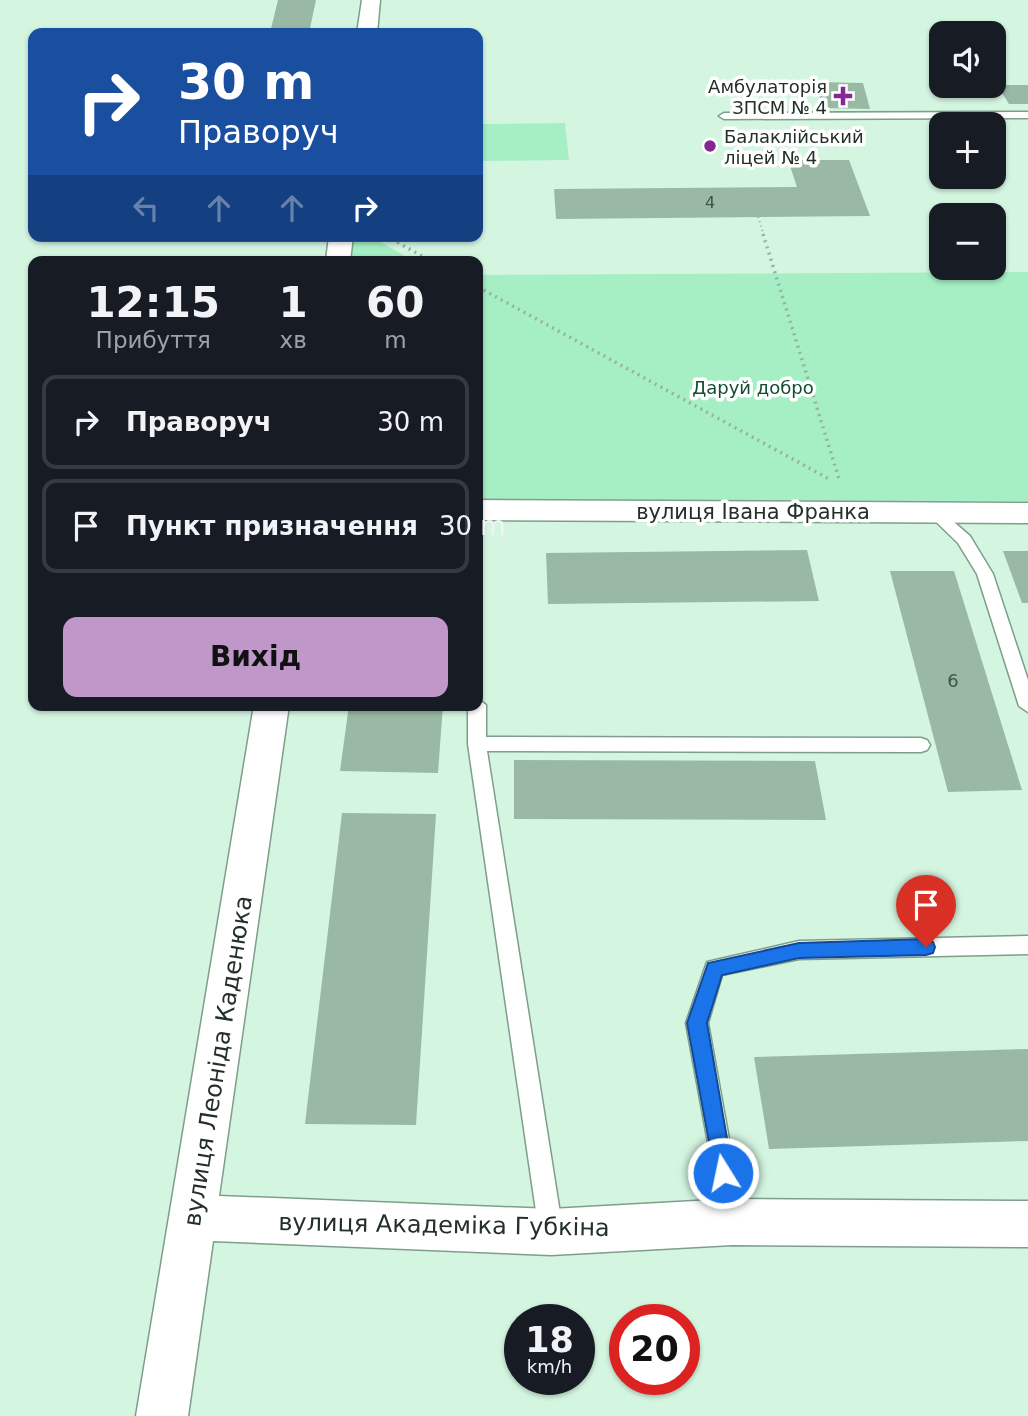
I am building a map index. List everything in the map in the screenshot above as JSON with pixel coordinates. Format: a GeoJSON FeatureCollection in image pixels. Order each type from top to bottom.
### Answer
{"type":"FeatureCollection","features":[{"type":"Feature","properties":{"kind":"street"},"geometry":{"type":"LineString","coordinates":[[368,28],[371,0]]}},
{"type":"Feature","properties":{"kind":"street","name":"вулиця Івана Франка"},"geometry":{"type":"LineString","coordinates":[[483,510],[1028,513]]}},
{"type":"Feature","properties":{"kind":"street","name":"вулиця Леоніда Каденюка"},"geometry":{"type":"LineString","coordinates":[[162,1416],[195,1218],[271,711]]}},
{"type":"Feature","properties":{"kind":"street","name":"вулиця Академіка Губкіна"},"geometry":{"type":"LineString","coordinates":[[195,1218],[551,1232],[732,1222],[1028,1224]]}},
{"type":"Feature","properties":{"kind":"lane"},"geometry":{"type":"LineString","coordinates":[[724,116],[1028,115]]}},
{"type":"Feature","properties":{"kind":"lane"},"geometry":{"type":"LineString","coordinates":[[934,513],[964,540],[985,574],[1028,706]]}},
{"type":"Feature","properties":{"kind":"lane"},"geometry":{"type":"LineString","coordinates":[[477,711],[477,744],[551,1232]]}},
{"type":"Feature","properties":{"kind":"lane"},"geometry":{"type":"LineString","coordinates":[[477,744],[921,745]]}},
{"type":"Feature","properties":{"kind":"lane"},"geometry":{"type":"LineString","coordinates":[[732,1222],[697,1023],[714,968],[799,950],[1028,944]]}},
{"type":"Feature","properties":{"kind":"path"},"geometry":{"type":"LineString","coordinates":[[483,289],[841,485],[758,217]]}},
{"type":"Feature","properties":{"kind":"path"},"geometry":{"type":"LineString","coordinates":[[397,242],[422,256]]}},
{"type":"Feature","properties":{"kind":"green space"},"geometry":{"type":"Polygon","coordinates":[[[565,123],[569,160],[483,161],[483,124],[565,123]]]}},
{"type":"Feature","properties":{"kind":"green space"},"geometry":{"type":"Polygon","coordinates":[[[350,242],[381,242],[405,256],[349,256],[350,242]]]}},
{"type":"Feature","properties":{"kind":"green space","name":"Даруй добро"},"geometry":{"type":"Polygon","coordinates":[[[1006,272],[1028,272],[1028,501],[483,500],[483,275],[929,273],[929,280],[1006,280],[1006,272]]]}},
{"type":"Feature","properties":{"kind":"building"},"geometry":{"type":"Polygon","coordinates":[[[278,0],[316,0],[310,28],[271,28],[278,0]]]}},
{"type":"Feature","properties":{"kind":"building"},"geometry":{"type":"Polygon","coordinates":[[[816,82],[863,83],[870,109],[823,108],[816,82]]]}},
{"type":"Feature","properties":{"kind":"building"},"geometry":{"type":"Polygon","coordinates":[[[1006,85],[1028,85],[1028,104],[1009,104],[1005,98],[1006,85]]]}},
{"type":"Feature","properties":{"kind":"building"},"geometry":{"type":"Polygon","coordinates":[[[788,160],[849,160],[870,216],[556,219],[554,189],[797,187],[788,160]]]}},
{"type":"Feature","properties":{"kind":"building"},"geometry":{"type":"Polygon","coordinates":[[[807,550],[819,601],[548,604],[546,553],[807,550]]]}},
{"type":"Feature","properties":{"kind":"building"},"geometry":{"type":"Polygon","coordinates":[[[1003,551],[1028,551],[1028,603],[1022,603],[1003,551]]]}},
{"type":"Feature","properties":{"kind":"building"},"geometry":{"type":"Polygon","coordinates":[[[890,571],[954,571],[1022,790],[948,792],[890,571]]]}},
{"type":"Feature","properties":{"kind":"building"},"geometry":{"type":"Polygon","coordinates":[[[348,711],[443,711],[438,773],[340,771],[348,711]]]}},
{"type":"Feature","properties":{"kind":"building"},"geometry":{"type":"Polygon","coordinates":[[[514,760],[815,761],[826,820],[514,819],[514,760]]]}},
{"type":"Feature","properties":{"kind":"building"},"geometry":{"type":"Polygon","coordinates":[[[342,813],[436,814],[416,1125],[305,1124],[342,813]]]}},
{"type":"Feature","properties":{"kind":"building"},"geometry":{"type":"Polygon","coordinates":[[[1028,1049],[1028,1141],[769,1149],[754,1057],[1028,1049]]]}},
{"type":"Feature","properties":{"kind":"place","name":"Амбулаторія ЗПСМ № 4"},"geometry":{"type":"Point","coordinates":[843,96]}},
{"type":"Feature","properties":{"kind":"place","name":"Балаклійський ліцей № 4"},"geometry":{"type":"Point","coordinates":[710,146]}},
{"type":"Feature","properties":{"kind":"route"},"geometry":{"type":"LineString","coordinates":[[723,1173],[697,1023],[714,968],[799,950],[926,947]]}}]}
